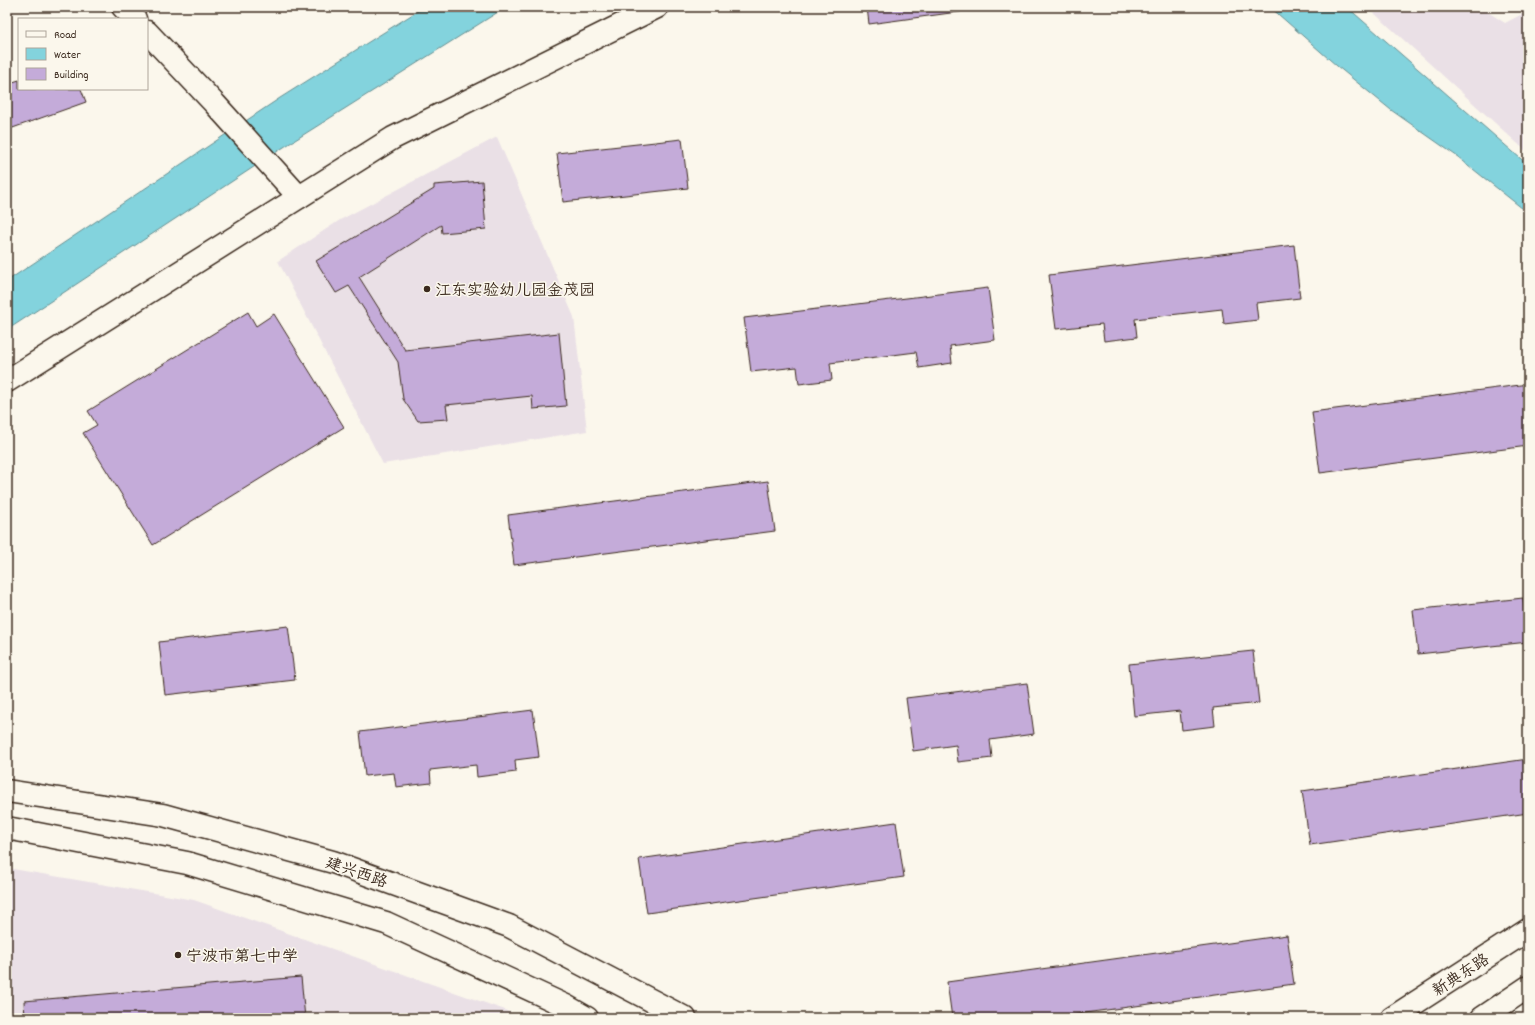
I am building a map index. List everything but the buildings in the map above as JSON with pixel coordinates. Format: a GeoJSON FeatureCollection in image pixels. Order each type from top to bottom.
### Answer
{"type":"FeatureCollection","features":[{"type":"Feature","properties":{"kind":"street"},"geometry":{"type":"LineString","coordinates":[[123,7],[134,18]]}},
{"type":"Feature","properties":{"kind":"street"},"geometry":{"type":"LineString","coordinates":[[7,381],[294,191],[394,138],[657,7]]}},
{"type":"Feature","properties":{"kind":"street"},"geometry":{"type":"LineString","coordinates":[[148,33],[294,191]]}},
{"type":"Feature","properties":{"kind":"street","name":"建兴西路"},"geometry":{"type":"LineString","coordinates":[[7,791],[163,815],[333,862],[510,926],[685,1018]]}},
{"type":"Feature","properties":{"kind":"street"},"geometry":{"type":"LineString","coordinates":[[7,828],[187,863],[386,923],[559,1003],[587,1018]]}},
{"type":"Feature","properties":{"kind":"street","name":"新典东路"},"geometry":{"type":"LineString","coordinates":[[1392,1018],[1528,930]]}},
{"type":"Feature","properties":{"kind":"street"},"geometry":{"type":"LineString","coordinates":[[1482,1018],[1528,987]]}},
{"type":"Feature","properties":{"kind":"shaded area"},"geometry":{"type":"Polygon","coordinates":[[[1379,7],[1480,7],[1505,23],[1528,11],[1528,153],[1373,12],[1379,7]]]}},
{"type":"Feature","properties":{"kind":"shaded area","name":"江东实验幼儿园金茂园"},"geometry":{"type":"Polygon","coordinates":[[[497,137],[574,317],[587,431],[383,464],[278,261],[340,220],[497,137]]]}},
{"type":"Feature","properties":{"kind":"shaded area","name":"宁波市第七中学"},"geometry":{"type":"Polygon","coordinates":[[[7,868],[194,900],[505,1010],[519,1018],[7,1018],[7,868]]]}},
{"type":"Feature","properties":{"kind":"water"},"geometry":{"type":"Polygon","coordinates":[[[424,7],[506,7],[284,147],[7,330],[7,281],[280,98],[424,7]]]}},
{"type":"Feature","properties":{"kind":"water"},"geometry":{"type":"Polygon","coordinates":[[[1270,7],[1347,7],[1528,165],[1528,213],[1458,157],[1391,110],[1337,66],[1270,7]]]}},
{"type":"Feature","properties":{"kind":"place","name":"江东实验幼儿园金茂园"},"geometry":{"type":"Point","coordinates":[427,289]}},
{"type":"Feature","properties":{"kind":"place","name":"宁波市第七中学"},"geometry":{"type":"Point","coordinates":[178,955]}}]}
